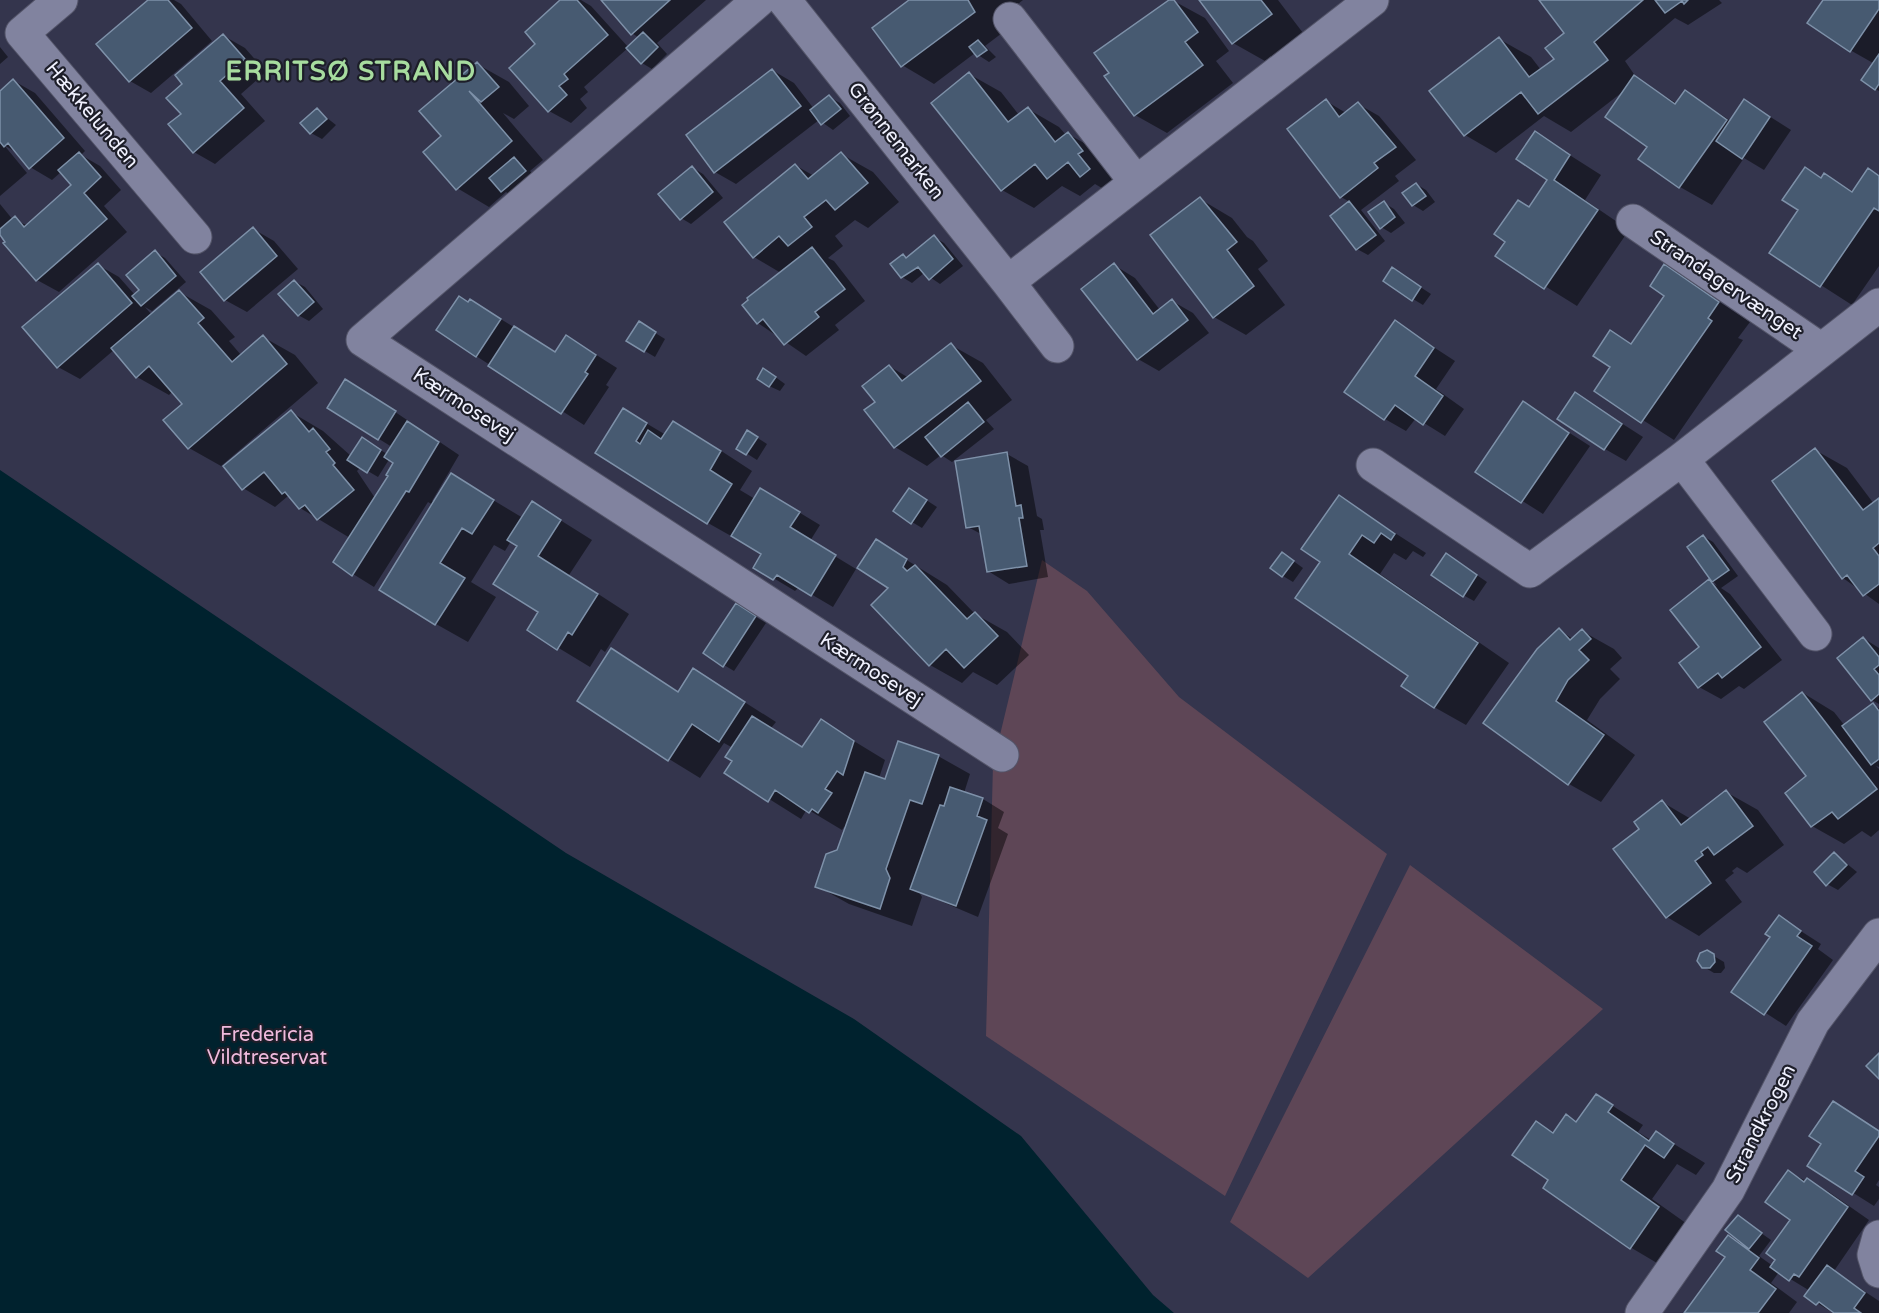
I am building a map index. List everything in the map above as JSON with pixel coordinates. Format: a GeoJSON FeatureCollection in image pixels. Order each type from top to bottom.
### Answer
{"type":"FeatureCollection","features":[{"type":"Feature","properties":{"kind":"street","name":"Hækkelunden"},"geometry":{"type":"LineString","coordinates":[[61,0],[22,33],[195,237]]}},
{"type":"Feature","properties":{"kind":"street","name":"Kærmosevej"},"geometry":{"type":"LineString","coordinates":[[759,0],[363,340],[1002,754]]}},
{"type":"Feature","properties":{"kind":"street","name":"Grønnemarken"},"geometry":{"type":"LineString","coordinates":[[784,0],[1057,346]]}},
{"type":"Feature","properties":{"kind":"street"},"geometry":{"type":"LineString","coordinates":[[1008,282],[1360,4]]}},
{"type":"Feature","properties":{"kind":"street"},"geometry":{"type":"LineString","coordinates":[[1010,19],[1136,182]]}},
{"type":"Feature","properties":{"kind":"street","name":"Strandagervænget"},"geometry":{"type":"LineString","coordinates":[[1633,221],[1820,349]]}},
{"type":"Feature","properties":{"kind":"street","name":"Strandagervænget"},"geometry":{"type":"LineString","coordinates":[[1372,465],[1530,571],[1682,459],[1879,305]]}},
{"type":"Feature","properties":{"kind":"street"},"geometry":{"type":"LineString","coordinates":[[1682,459],[1815,634]]}},
{"type":"Feature","properties":{"kind":"street","name":"Strandkrogen"},"geometry":{"type":"LineString","coordinates":[[1642,1313],[1728,1190],[1813,1022],[1879,935]]}},
{"type":"Feature","properties":{"kind":"street"},"geometry":{"type":"LineString","coordinates":[[1879,1238],[1874,1255],[1879,1270]]}},
{"type":"Feature","properties":{"kind":"shaded area"},"geometry":{"type":"Polygon","coordinates":[[[1042,560],[1087,591],[1179,697],[1387,854],[1225,1196],[986,1036],[993,764],[1042,560]]]}},
{"type":"Feature","properties":{"kind":"shaded area"},"geometry":{"type":"Polygon","coordinates":[[[1410,865],[1603,1009],[1308,1278],[1230,1222],[1410,865]]]}},
{"type":"Feature","properties":{"kind":"water","name":"Fredericia Vildtreservat"},"geometry":{"type":"Polygon","coordinates":[[[0,470],[566,853],[854,1019],[1021,1136],[1153,1295],[1174,1313],[0,1313],[0,470]]]}},
{"type":"Feature","properties":{"kind":"building"},"geometry":{"type":"Polygon","coordinates":[[[148,0],[168,0],[192,28],[129,82],[96,44],[148,0]]]}},
{"type":"Feature","properties":{"kind":"building"},"geometry":{"type":"Polygon","coordinates":[[[560,0],[577,0],[608,35],[564,74],[568,79],[559,86],[567,95],[548,112],[509,68],[535,44],[525,32],[560,0]]]}},
{"type":"Feature","properties":{"kind":"building"},"geometry":{"type":"Polygon","coordinates":[[[601,0],[670,0],[631,35],[601,0]]]}},
{"type":"Feature","properties":{"kind":"building"},"geometry":{"type":"Polygon","coordinates":[[[909,0],[968,0],[975,12],[901,67],[872,28],[909,0]]]}},
{"type":"Feature","properties":{"kind":"building"},"geometry":{"type":"Polygon","coordinates":[[[1169,0],[1174,0],[1198,32],[1185,42],[1203,65],[1134,116],[1104,76],[1109,73],[1094,53],[1169,0]]]}},
{"type":"Feature","properties":{"kind":"building"},"geometry":{"type":"Polygon","coordinates":[[[1199,0],[1261,0],[1272,14],[1232,44],[1199,0]]]}},
{"type":"Feature","properties":{"kind":"building"},"geometry":{"type":"Polygon","coordinates":[[[1539,0],[1643,0],[1594,42],[1608,60],[1538,114],[1521,92],[1464,136],[1429,91],[1499,37],[1529,77],[1554,59],[1545,48],[1564,33],[1539,0]]]}},
{"type":"Feature","properties":{"kind":"building"},"geometry":{"type":"Polygon","coordinates":[[[1655,0],[1688,0],[1684,4],[1682,1],[1665,13],[1655,0]]]}},
{"type":"Feature","properties":{"kind":"building"},"geometry":{"type":"Polygon","coordinates":[[[1823,0],[1879,0],[1879,9],[1850,52],[1807,23],[1823,0]]]}},
{"type":"Feature","properties":{"kind":"building"},"geometry":{"type":"Polygon","coordinates":[[[643,32],[658,47],[641,64],[626,48],[643,32]]]}},
{"type":"Feature","properties":{"kind":"building"},"geometry":{"type":"Polygon","coordinates":[[[223,34],[245,59],[220,81],[244,108],[193,153],[168,124],[181,114],[166,98],[182,84],[175,75],[223,34]]]}},
{"type":"Feature","properties":{"kind":"building"},"geometry":{"type":"Polygon","coordinates":[[[978,40],[987,50],[977,57],[969,47],[978,40]]]}},
{"type":"Feature","properties":{"kind":"building"},"geometry":{"type":"Polygon","coordinates":[[[1879,54],[1879,84],[1875,90],[1861,80],[1879,54]]]}},
{"type":"Feature","properties":{"kind":"building"},"geometry":{"type":"Polygon","coordinates":[[[477,62],[499,87],[481,102],[469,91],[512,141],[456,190],[423,152],[441,136],[419,111],[477,62]]]}},
{"type":"Feature","properties":{"kind":"building"},"geometry":{"type":"Polygon","coordinates":[[[772,69],[801,106],[714,173],[686,135],[772,69]]]}},
{"type":"Feature","properties":{"kind":"building"},"geometry":{"type":"Polygon","coordinates":[[[969,72],[1008,122],[1028,107],[1055,142],[1068,132],[1083,151],[1078,154],[1090,169],[1080,177],[1068,162],[1047,179],[1035,164],[1001,191],[931,103],[969,72]]]}},
{"type":"Feature","properties":{"kind":"building"},"geometry":{"type":"Polygon","coordinates":[[[1634,75],[1675,104],[1685,90],[1727,120],[1679,188],[1638,159],[1647,147],[1605,117],[1634,75]]]}},
{"type":"Feature","properties":{"kind":"building"},"geometry":{"type":"Polygon","coordinates":[[[13,79],[64,138],[29,169],[8,143],[4,147],[0,142],[0,91],[13,79]]]}},
{"type":"Feature","properties":{"kind":"building"},"geometry":{"type":"Polygon","coordinates":[[[829,95],[841,109],[821,125],[810,110],[829,95]]]}},
{"type":"Feature","properties":{"kind":"building"},"geometry":{"type":"Polygon","coordinates":[[[1326,99],[1339,117],[1358,102],[1396,147],[1374,163],[1378,168],[1340,198],[1287,129],[1326,99]]]}},
{"type":"Feature","properties":{"kind":"building"},"geometry":{"type":"Polygon","coordinates":[[[1744,99],[1770,117],[1742,159],[1716,141],[1744,99]]]}},
{"type":"Feature","properties":{"kind":"building"},"geometry":{"type":"Polygon","coordinates":[[[317,108],[327,119],[310,134],[300,123],[317,108]]]}},
{"type":"Feature","properties":{"kind":"building"},"geometry":{"type":"Polygon","coordinates":[[[1535,131],[1570,155],[1554,180],[1598,210],[1544,289],[1495,256],[1505,242],[1494,234],[1518,200],[1529,207],[1547,180],[1516,159],[1535,131]]]}},
{"type":"Feature","properties":{"kind":"building"},"geometry":{"type":"Polygon","coordinates":[[[79,152],[101,177],[84,193],[107,219],[36,281],[3,243],[5,242],[0,235],[0,229],[15,216],[24,227],[71,185],[58,170],[79,152]]]}},
{"type":"Feature","properties":{"kind":"building"},"geometry":{"type":"Polygon","coordinates":[[[841,152],[868,183],[835,210],[826,200],[804,217],[812,227],[788,246],[779,236],[753,258],[724,222],[795,164],[808,179],[841,152]]]}},
{"type":"Feature","properties":{"kind":"building"},"geometry":{"type":"Polygon","coordinates":[[[514,157],[526,171],[501,192],[489,178],[514,157]]]}},
{"type":"Feature","properties":{"kind":"building"},"geometry":{"type":"Polygon","coordinates":[[[692,166],[713,192],[680,220],[658,194],[692,166]]]}},
{"type":"Feature","properties":{"kind":"building"},"geometry":{"type":"Polygon","coordinates":[[[1805,167],[1821,178],[1824,173],[1852,192],[1868,168],[1879,176],[1879,211],[1874,208],[1820,287],[1769,253],[1798,210],[1782,200],[1805,167]]]}},
{"type":"Feature","properties":{"kind":"building"},"geometry":{"type":"Polygon","coordinates":[[[1416,183],[1426,196],[1412,206],[1402,193],[1416,183]]]}},
{"type":"Feature","properties":{"kind":"building"},"geometry":{"type":"Polygon","coordinates":[[[1200,197],[1237,242],[1227,250],[1254,286],[1213,318],[1150,235],[1200,197]]]}},
{"type":"Feature","properties":{"kind":"building"},"geometry":{"type":"Polygon","coordinates":[[[1349,201],[1376,235],[1356,250],[1330,216],[1349,201]]]}},
{"type":"Feature","properties":{"kind":"building"},"geometry":{"type":"Polygon","coordinates":[[[1384,201],[1395,217],[1380,229],[1368,212],[1384,201]]]}},
{"type":"Feature","properties":{"kind":"building"},"geometry":{"type":"Polygon","coordinates":[[[253,227],[277,256],[224,301],[200,272],[253,227]]]}},
{"type":"Feature","properties":{"kind":"building"},"geometry":{"type":"Polygon","coordinates":[[[934,235],[953,259],[929,280],[918,267],[901,278],[890,264],[903,254],[906,258],[934,235]]]}},
{"type":"Feature","properties":{"kind":"building"},"geometry":{"type":"Polygon","coordinates":[[[812,247],[845,289],[815,312],[819,317],[784,345],[763,319],[757,324],[742,305],[748,300],[747,298],[812,247]]]}},
{"type":"Feature","properties":{"kind":"building"},"geometry":{"type":"Polygon","coordinates":[[[155,250],[176,276],[141,306],[132,296],[139,290],[126,275],[155,250]]]}},
{"type":"Feature","properties":{"kind":"building"},"geometry":{"type":"Polygon","coordinates":[[[98,263],[132,303],[57,368],[22,327],[98,263]]]}},
{"type":"Feature","properties":{"kind":"building"},"geometry":{"type":"Polygon","coordinates":[[[1114,263],[1153,314],[1172,299],[1188,320],[1137,360],[1081,289],[1114,263]]]}},
{"type":"Feature","properties":{"kind":"building"},"geometry":{"type":"Polygon","coordinates":[[[1664,264],[1719,302],[1708,318],[1712,321],[1641,423],[1594,391],[1610,367],[1593,356],[1610,330],[1631,344],[1664,296],[1650,286],[1664,264]]]}},
{"type":"Feature","properties":{"kind":"building"},"geometry":{"type":"Polygon","coordinates":[[[1392,267],[1421,287],[1412,301],[1383,281],[1392,267]]]}},
{"type":"Feature","properties":{"kind":"building"},"geometry":{"type":"Polygon","coordinates":[[[294,280],[314,302],[298,316],[278,294],[294,280]]]}},
{"type":"Feature","properties":{"kind":"building"},"geometry":{"type":"Polygon","coordinates":[[[179,290],[204,318],[198,323],[232,362],[263,335],[287,364],[188,449],[163,420],[182,404],[149,366],[136,378],[111,348],[179,290]]]}},
{"type":"Feature","properties":{"kind":"building"},"geometry":{"type":"Polygon","coordinates":[[[459,296],[468,302],[470,299],[501,319],[476,357],[436,330],[459,296]]]}},
{"type":"Feature","properties":{"kind":"building"},"geometry":{"type":"Polygon","coordinates":[[[1395,320],[1434,348],[1415,376],[1443,396],[1423,425],[1395,405],[1384,420],[1344,392],[1395,320]]]}},
{"type":"Feature","properties":{"kind":"building"},"geometry":{"type":"Polygon","coordinates":[[[639,321],[656,332],[644,352],[626,341],[639,321]]]}},
{"type":"Feature","properties":{"kind":"building"},"geometry":{"type":"Polygon","coordinates":[[[514,326],[555,352],[566,335],[596,355],[585,372],[588,374],[561,414],[488,366],[514,326]]]}},
{"type":"Feature","properties":{"kind":"building"},"geometry":{"type":"Polygon","coordinates":[[[951,343],[981,381],[894,448],[864,410],[875,402],[862,386],[889,365],[902,381],[951,343]]]}},
{"type":"Feature","properties":{"kind":"building"},"geometry":{"type":"Polygon","coordinates":[[[763,368],[776,377],[769,387],[757,379],[763,368]]]}},
{"type":"Feature","properties":{"kind":"building"},"geometry":{"type":"Polygon","coordinates":[[[345,379],[396,411],[378,440],[327,408],[345,379]]]}},
{"type":"Feature","properties":{"kind":"building"},"geometry":{"type":"Polygon","coordinates":[[[1575,392],[1622,424],[1604,450],[1557,419],[1575,392]]]}},
{"type":"Feature","properties":{"kind":"building"},"geometry":{"type":"Polygon","coordinates":[[[1523,401],[1569,433],[1521,503],[1475,472],[1523,401]]]}},
{"type":"Feature","properties":{"kind":"building"},"geometry":{"type":"Polygon","coordinates":[[[968,402],[984,422],[941,457],[925,437],[968,402]]]}},
{"type":"Feature","properties":{"kind":"building"},"geometry":{"type":"Polygon","coordinates":[[[623,408],[647,423],[636,441],[640,444],[648,430],[661,439],[673,421],[721,451],[710,470],[732,484],[707,524],[595,453],[623,408]]]}},
{"type":"Feature","properties":{"kind":"building"},"geometry":{"type":"Polygon","coordinates":[[[291,410],[309,432],[313,428],[330,449],[326,452],[335,463],[333,465],[354,490],[317,520],[305,505],[299,509],[285,492],[282,494],[264,472],[242,490],[223,466],[291,410]]]}},
{"type":"Feature","properties":{"kind":"building"},"geometry":{"type":"Polygon","coordinates":[[[407,421],[439,442],[409,492],[406,491],[352,576],[333,562],[388,476],[386,475],[393,463],[384,457],[407,421]]]}},
{"type":"Feature","properties":{"kind":"building"},"geometry":{"type":"Polygon","coordinates":[[[747,430],[758,437],[746,455],[736,449],[747,430]]]}},
{"type":"Feature","properties":{"kind":"building"},"geometry":{"type":"Polygon","coordinates":[[[362,437],[381,450],[367,473],[347,460],[362,437]]]}},
{"type":"Feature","properties":{"kind":"building"},"geometry":{"type":"Polygon","coordinates":[[[1815,448],[1863,510],[1879,498],[1879,543],[1873,548],[1879,556],[1879,584],[1863,596],[1847,575],[1842,579],[1772,481],[1815,448]]]}},
{"type":"Feature","properties":{"kind":"building"},"geometry":{"type":"Polygon","coordinates":[[[1007,452],[1016,506],[1021,505],[1023,518],[1019,518],[1027,566],[987,572],[979,526],[966,528],[955,461],[1007,452]]]}},
{"type":"Feature","properties":{"kind":"building"},"geometry":{"type":"Polygon","coordinates":[[[451,473],[494,500],[472,534],[462,528],[440,563],[465,578],[435,625],[379,590],[451,473]]]}},
{"type":"Feature","properties":{"kind":"building"},"geometry":{"type":"Polygon","coordinates":[[[760,488],[800,512],[790,527],[836,555],[811,596],[777,575],[773,580],[753,568],[761,554],[731,536],[760,488]]]}},
{"type":"Feature","properties":{"kind":"building"},"geometry":{"type":"Polygon","coordinates":[[[909,488],[927,500],[911,524],[893,511],[909,488]]]}},
{"type":"Feature","properties":{"kind":"building"},"geometry":{"type":"Polygon","coordinates":[[[1339,495],[1395,534],[1391,540],[1381,533],[1374,543],[1362,535],[1349,554],[1478,643],[1434,708],[1401,686],[1408,676],[1295,598],[1320,562],[1301,549],[1339,495]]]}},
{"type":"Feature","properties":{"kind":"building"},"geometry":{"type":"Polygon","coordinates":[[[532,501],[561,520],[538,556],[598,594],[572,635],[568,632],[557,650],[527,630],[538,612],[493,584],[517,546],[507,540],[532,501]]]}},
{"type":"Feature","properties":{"kind":"building"},"geometry":{"type":"Polygon","coordinates":[[[1703,535],[1729,570],[1712,582],[1687,547],[1703,535]]]}},
{"type":"Feature","properties":{"kind":"building"},"geometry":{"type":"Polygon","coordinates":[[[876,539],[907,559],[903,567],[907,571],[915,565],[967,619],[975,612],[998,636],[964,668],[946,649],[929,666],[871,605],[888,588],[857,568],[876,539]]]}},
{"type":"Feature","properties":{"kind":"building"},"geometry":{"type":"Polygon","coordinates":[[[1282,552],[1294,561],[1282,577],[1270,568],[1282,552]]]}},
{"type":"Feature","properties":{"kind":"building"},"geometry":{"type":"Polygon","coordinates":[[[1446,553],[1477,575],[1463,597],[1431,575],[1446,553]]]}},
{"type":"Feature","properties":{"kind":"building"},"geometry":{"type":"Polygon","coordinates":[[[1709,579],[1761,647],[1722,678],[1718,673],[1698,688],[1679,663],[1699,647],[1670,610],[1709,579]]]}},
{"type":"Feature","properties":{"kind":"building"},"geometry":{"type":"Polygon","coordinates":[[[736,603],[756,616],[723,667],[703,653],[736,603]]]}},
{"type":"Feature","properties":{"kind":"building"},"geometry":{"type":"Polygon","coordinates":[[[1559,628],[1570,640],[1582,629],[1591,639],[1579,650],[1589,660],[1568,680],[1556,701],[1604,735],[1568,785],[1483,723],[1537,649],[1559,628]]]}},
{"type":"Feature","properties":{"kind":"building"},"geometry":{"type":"Polygon","coordinates":[[[1863,637],[1879,657],[1879,665],[1874,669],[1879,675],[1879,694],[1871,701],[1837,658],[1863,637]]]}},
{"type":"Feature","properties":{"kind":"building"},"geometry":{"type":"Polygon","coordinates":[[[611,648],[678,692],[693,668],[745,702],[719,742],[692,724],[668,761],[577,701],[611,648]]]}},
{"type":"Feature","properties":{"kind":"building"},"geometry":{"type":"Polygon","coordinates":[[[1802,692],[1877,789],[1838,819],[1832,812],[1811,827],[1785,793],[1806,776],[1764,722],[1802,692]]]}},
{"type":"Feature","properties":{"kind":"building"},"geometry":{"type":"Polygon","coordinates":[[[1873,703],[1879,711],[1879,759],[1871,765],[1842,726],[1873,703]]]}},
{"type":"Feature","properties":{"kind":"building"},"geometry":{"type":"Polygon","coordinates":[[[752,716],[802,747],[821,719],[854,741],[843,775],[837,771],[825,789],[832,793],[818,813],[812,809],[809,813],[775,790],[768,802],[724,773],[732,761],[725,757],[752,716]]]}},
{"type":"Feature","properties":{"kind":"building"},"geometry":{"type":"Polygon","coordinates":[[[898,741],[939,755],[922,804],[910,800],[886,869],[890,878],[880,909],[815,887],[826,854],[837,850],[865,772],[885,779],[898,741]]]}},
{"type":"Feature","properties":{"kind":"building"},"geometry":{"type":"Polygon","coordinates":[[[950,787],[983,798],[977,816],[987,820],[956,906],[910,889],[940,805],[944,806],[950,787]]]}},
{"type":"Feature","properties":{"kind":"building"},"geometry":{"type":"Polygon","coordinates":[[[1726,790],[1753,826],[1714,855],[1708,847],[1701,852],[1703,855],[1695,861],[1711,883],[1666,918],[1613,849],[1639,829],[1634,822],[1662,800],[1681,825],[1726,790]]]}},
{"type":"Feature","properties":{"kind":"building"},"geometry":{"type":"Polygon","coordinates":[[[1834,852],[1847,865],[1826,886],[1814,872],[1834,852]]]}},
{"type":"Feature","properties":{"kind":"building"},"geometry":{"type":"Polygon","coordinates":[[[1779,915],[1801,931],[1797,936],[1812,946],[1764,1015],[1731,992],[1770,937],[1765,934],[1779,915]]]}},
{"type":"Feature","properties":{"kind":"building"},"geometry":{"type":"Polygon","coordinates":[[[1707,950],[1714,954],[1715,962],[1710,968],[1702,968],[1697,961],[1700,953],[1707,950]]]}},
{"type":"Feature","properties":{"kind":"building"},"geometry":{"type":"Polygon","coordinates":[[[1879,1053],[1879,1079],[1866,1066],[1879,1053]]]}},
{"type":"Feature","properties":{"kind":"building"},"geometry":{"type":"Polygon","coordinates":[[[1596,1094],[1613,1105],[1608,1112],[1649,1141],[1656,1131],[1674,1144],[1664,1158],[1645,1145],[1621,1180],[1659,1207],[1630,1249],[1543,1188],[1548,1180],[1512,1155],[1536,1121],[1553,1133],[1566,1114],[1576,1122],[1596,1094]]]}},
{"type":"Feature","properties":{"kind":"building"},"geometry":{"type":"Polygon","coordinates":[[[1833,1101],[1879,1131],[1879,1136],[1855,1171],[1864,1177],[1852,1195],[1807,1166],[1821,1144],[1809,1136],[1833,1101]]]}},
{"type":"Feature","properties":{"kind":"building"},"geometry":{"type":"Polygon","coordinates":[[[1788,1170],[1804,1182],[1807,1178],[1848,1207],[1799,1277],[1794,1274],[1789,1281],[1770,1267],[1775,1260],[1766,1253],[1790,1220],[1765,1202],[1788,1170]]]}},
{"type":"Feature","properties":{"kind":"building"},"geometry":{"type":"Polygon","coordinates":[[[1738,1215],[1762,1233],[1749,1249],[1725,1230],[1738,1215]]]}},
{"type":"Feature","properties":{"kind":"building"},"geometry":{"type":"Polygon","coordinates":[[[1728,1235],[1759,1258],[1750,1270],[1776,1289],[1758,1313],[1684,1313],[1725,1257],[1716,1251],[1728,1235]]]}},
{"type":"Feature","properties":{"kind":"building"},"geometry":{"type":"Polygon","coordinates":[[[1827,1265],[1865,1293],[1854,1308],[1861,1313],[1834,1313],[1819,1302],[1816,1305],[1804,1296],[1827,1265]]]}},
{"type":"Feature","properties":{"kind":"district","name":"ERRITSØ STRAND"},"geometry":{"type":"Point","coordinates":[351,71]}}]}
